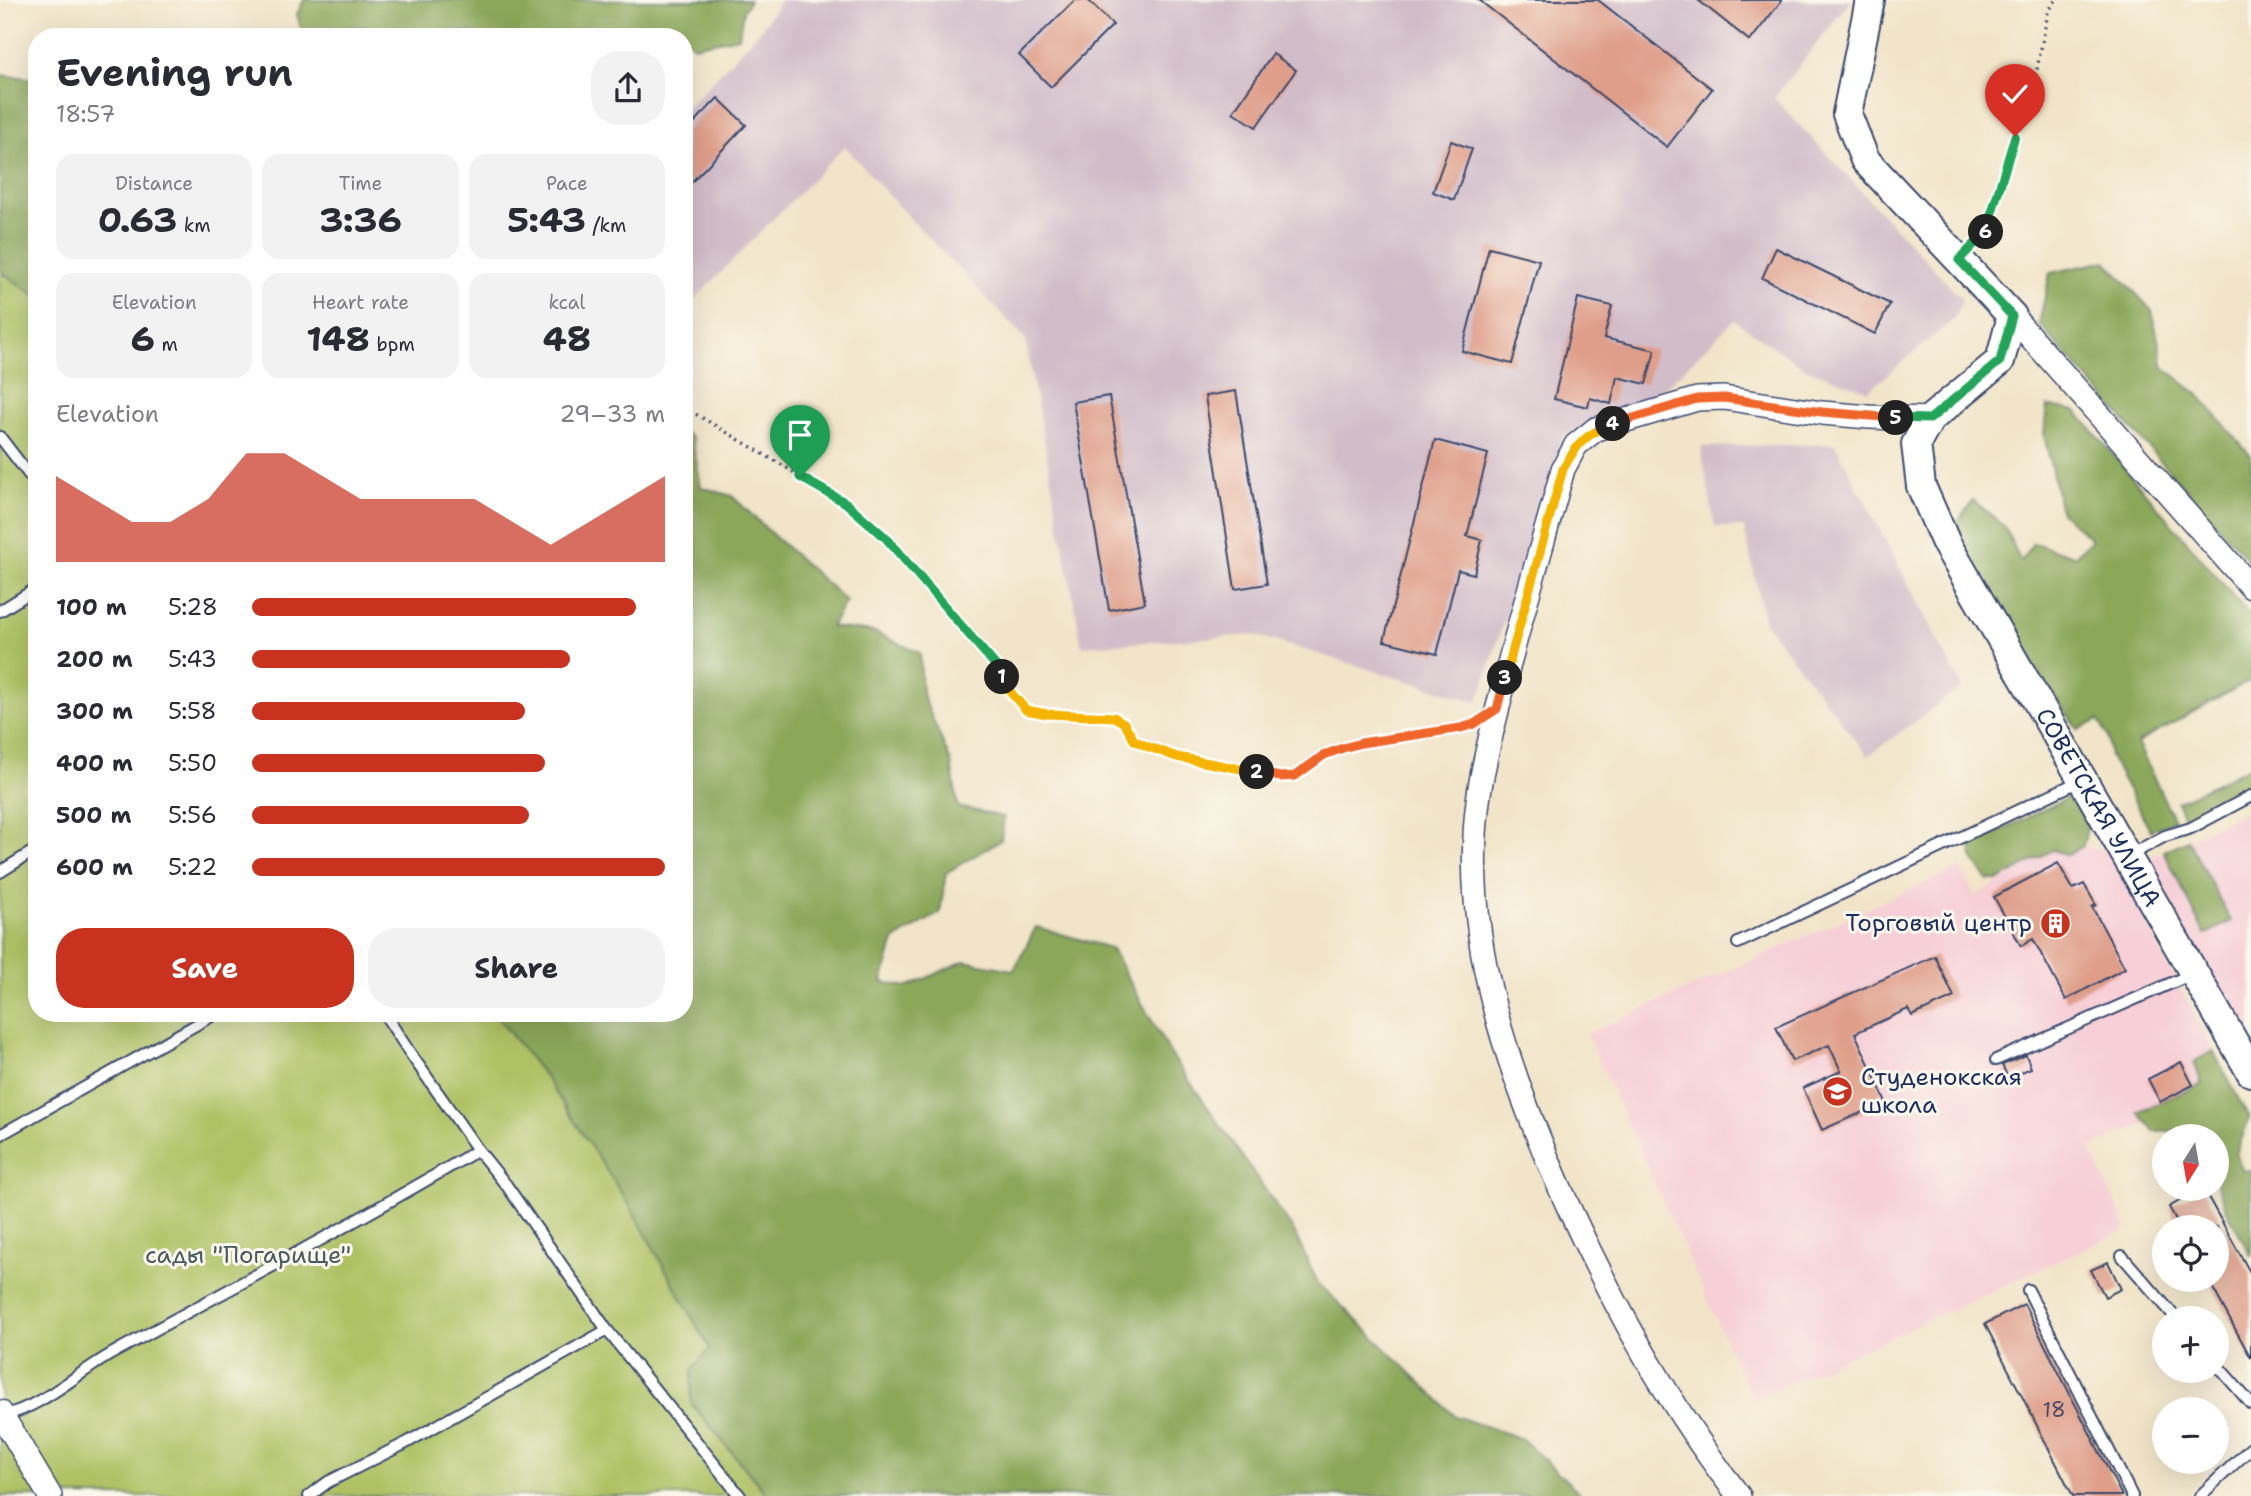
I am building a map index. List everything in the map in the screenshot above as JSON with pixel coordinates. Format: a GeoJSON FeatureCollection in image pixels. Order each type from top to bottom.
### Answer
{"type":"FeatureCollection","features":[{"type":"Feature","properties":{"kind":"street"},"geometry":{"type":"LineString","coordinates":[[1870,0],[1847,114],[1865,160],[2012,316],[2251,587]]}},
{"type":"Feature","properties":{"kind":"street"},"geometry":{"type":"LineString","coordinates":[[1739,1496],[1666,1394],[1602,1281],[1515,1080],[1492,1000],[1483,954],[1474,865],[1478,801],[1497,709],[1563,469],[1576,445],[1596,429],[1697,399],[1724,398],[1822,412],[1930,419],[2000,361],[2012,316]]}},
{"type":"Feature","properties":{"kind":"street","name":"СОВЕТСКАЯ УЛИЦА"},"geometry":{"type":"LineString","coordinates":[[1930,419],[1916,444],[1920,486],[1946,543],[2249,1067]]}},
{"type":"Feature","properties":{"kind":"street"},"geometry":{"type":"LineString","coordinates":[[1,1414],[50,1496]]}},
{"type":"Feature","properties":{"kind":"lane"},"geometry":{"type":"LineString","coordinates":[[0,437],[28,473]]}},
{"type":"Feature","properties":{"kind":"lane"},"geometry":{"type":"LineString","coordinates":[[0,611],[28,594]]}},
{"type":"Feature","properties":{"kind":"lane"},"geometry":{"type":"LineString","coordinates":[[1738,943],[2083,779]]}},
{"type":"Feature","properties":{"kind":"lane"},"geometry":{"type":"LineString","coordinates":[[2127,856],[2165,836],[2191,828],[2251,796]]}},
{"type":"Feature","properties":{"kind":"lane"},"geometry":{"type":"LineString","coordinates":[[0,872],[28,855]]}},
{"type":"Feature","properties":{"kind":"lane"},"geometry":{"type":"LineString","coordinates":[[1996,1060],[2195,973]]}},
{"type":"Feature","properties":{"kind":"lane"},"geometry":{"type":"LineString","coordinates":[[0,1135],[201,1022]]}},
{"type":"Feature","properties":{"kind":"lane"},"geometry":{"type":"LineString","coordinates":[[390,1022],[607,1330],[740,1496]]}},
{"type":"Feature","properties":{"kind":"lane"},"geometry":{"type":"LineString","coordinates":[[1,1414],[15,1413],[44,1398],[100,1360],[478,1150]]}},
{"type":"Feature","properties":{"kind":"lane"},"geometry":{"type":"LineString","coordinates":[[2122,1256],[2166,1306]]}},
{"type":"Feature","properties":{"kind":"lane"},"geometry":{"type":"LineString","coordinates":[[2028,1290],[2132,1496]]}},
{"type":"Feature","properties":{"kind":"lane"},"geometry":{"type":"LineString","coordinates":[[309,1496],[328,1482],[406,1443],[607,1330]]}},
{"type":"Feature","properties":{"kind":"lane"},"geometry":{"type":"LineString","coordinates":[[2229,1379],[2251,1404]]}},
{"type":"Feature","properties":{"kind":"lane"},"geometry":{"type":"LineString","coordinates":[[2200,1496],[2251,1448]]}},
{"type":"Feature","properties":{"kind":"path"},"geometry":{"type":"LineString","coordinates":[[1959,260],[1985,234],[2015,136],[2032,112],[2033,90],[2048,12],[2056,0]]}},
{"type":"Feature","properties":{"kind":"path"},"geometry":{"type":"LineString","coordinates":[[693,413],[846,503],[885,537],[996,666],[1012,694],[1026,710],[1047,714],[1114,717],[1124,723],[1134,740],[1146,746],[1177,757],[1280,777],[1295,776],[1324,755],[1352,745],[1461,728],[1474,724],[1497,709]]}},
{"type":"Feature","properties":{"kind":"shaded area"},"geometry":{"type":"Polygon","coordinates":[[[781,0],[1851,0],[1774,98],[1962,299],[1955,318],[1868,391],[1805,368],[1734,320],[1659,394],[1564,435],[1478,702],[1255,635],[1082,646],[1025,338],[900,208],[845,146],[693,301],[693,102],[758,33],[781,0]]]}},
{"type":"Feature","properties":{"kind":"shaded area"},"geometry":{"type":"Polygon","coordinates":[[[1835,444],[1962,687],[1868,756],[1765,623],[1744,527],[1715,527],[1701,447],[1835,444]]]}},
{"type":"Feature","properties":{"kind":"shaded area"},"geometry":{"type":"Polygon","coordinates":[[[2251,809],[2251,1046],[2247,1045],[2146,860],[2251,809]]]}},
{"type":"Feature","properties":{"kind":"shaded area","name":"Студенокская школа"},"geometry":{"type":"Polygon","coordinates":[[[2083,846],[2110,853],[2231,1085],[2090,1148],[2127,1229],[1753,1400],[1587,1034],[1961,867],[1975,896],[2053,850],[2068,855],[2083,846]]]}},
{"type":"Feature","properties":{"kind":"green space"},"geometry":{"type":"Polygon","coordinates":[[[304,0],[750,0],[743,11],[739,37],[694,46],[693,28],[301,28],[297,14],[304,0]]]}},
{"type":"Feature","properties":{"kind":"green space"},"geometry":{"type":"Polygon","coordinates":[[[0,75],[28,78],[28,290],[0,271],[0,75]]]}},
{"type":"Feature","properties":{"kind":"green space"},"geometry":{"type":"Polygon","coordinates":[[[2106,261],[2152,311],[2164,368],[2198,394],[2251,456],[2251,563],[2039,324],[2050,273],[2106,261]]]}},
{"type":"Feature","properties":{"kind":"green space","name":"сады \"Погарище\""},"geometry":{"type":"Polygon","coordinates":[[[5,274],[28,290],[28,1022],[501,1022],[544,1075],[630,1206],[710,1349],[692,1370],[691,1403],[768,1496],[0,1496],[0,276],[5,274]]]}},
{"type":"Feature","properties":{"kind":"green space"},"geometry":{"type":"Polygon","coordinates":[[[2047,406],[2076,411],[2251,617],[2251,680],[2137,743],[2174,820],[2151,831],[2110,757],[2108,736],[2098,720],[2078,730],[2015,638],[1964,549],[1957,523],[1973,500],[2004,526],[2021,562],[2033,543],[2074,556],[2092,540],[2061,512],[2044,435],[2047,406]]]}},
{"type":"Feature","properties":{"kind":"green space"},"geometry":{"type":"Polygon","coordinates":[[[693,443],[701,487],[732,496],[846,601],[831,627],[874,632],[920,653],[922,694],[951,762],[958,807],[1004,817],[1001,840],[946,873],[940,913],[894,940],[882,982],[907,987],[964,961],[1014,970],[1036,927],[1111,948],[1170,1053],[1292,1228],[1318,1283],[1455,1416],[1522,1439],[1583,1496],[768,1496],[691,1403],[692,1370],[710,1349],[630,1206],[544,1075],[501,1022],[693,1022],[693,443]]]}},
{"type":"Feature","properties":{"kind":"green space"},"geometry":{"type":"Polygon","coordinates":[[[2251,766],[2251,787],[2185,820],[2177,802],[2251,766]]]}},
{"type":"Feature","properties":{"kind":"green space"},"geometry":{"type":"Polygon","coordinates":[[[2071,796],[2088,824],[2083,846],[2068,855],[2053,850],[1999,880],[1987,880],[1972,857],[1971,845],[2071,796]]]}},
{"type":"Feature","properties":{"kind":"green space"},"geometry":{"type":"Polygon","coordinates":[[[2188,840],[2231,921],[2205,935],[2164,851],[2188,840]]]}},
{"type":"Feature","properties":{"kind":"green space"},"geometry":{"type":"Polygon","coordinates":[[[2213,1051],[2249,1118],[2236,1154],[2243,1171],[2251,1170],[2251,1256],[2223,1201],[2230,1200],[2230,1124],[2152,1124],[2152,1129],[2138,1112],[2202,1084],[2194,1062],[2213,1051]]]}},
{"type":"Feature","properties":{"kind":"building"},"geometry":{"type":"Polygon","coordinates":[[[1075,0],[1088,0],[1113,25],[1051,87],[1019,55],[1075,0]]]}},
{"type":"Feature","properties":{"kind":"building"},"geometry":{"type":"Polygon","coordinates":[[[1479,0],[1598,0],[1712,89],[1667,147],[1479,0]]]}},
{"type":"Feature","properties":{"kind":"building"},"geometry":{"type":"Polygon","coordinates":[[[1698,0],[1782,0],[1750,41],[1698,0]]]}},
{"type":"Feature","properties":{"kind":"building"},"geometry":{"type":"Polygon","coordinates":[[[1273,54],[1296,70],[1256,127],[1233,112],[1273,54]]]}},
{"type":"Feature","properties":{"kind":"building"},"geometry":{"type":"Polygon","coordinates":[[[718,98],[746,125],[693,181],[693,124],[718,98]]]}},
{"type":"Feature","properties":{"kind":"building"},"geometry":{"type":"Polygon","coordinates":[[[1451,141],[1472,149],[1454,200],[1433,192],[1451,141]]]}},
{"type":"Feature","properties":{"kind":"building"},"geometry":{"type":"Polygon","coordinates":[[[1489,247],[1539,260],[1512,364],[1462,351],[1489,247]]]}},
{"type":"Feature","properties":{"kind":"building"},"geometry":{"type":"Polygon","coordinates":[[[1776,248],[1890,304],[1875,334],[1762,278],[1776,248]]]}},
{"type":"Feature","properties":{"kind":"building"},"geometry":{"type":"Polygon","coordinates":[[[1578,298],[1612,306],[1604,338],[1655,350],[1646,384],[1617,377],[1611,404],[1590,398],[1588,407],[1554,399],[1578,298]]]}},
{"type":"Feature","properties":{"kind":"building"},"geometry":{"type":"Polygon","coordinates":[[[1236,391],[1267,584],[1235,589],[1205,396],[1236,391]]]}},
{"type":"Feature","properties":{"kind":"building"},"geometry":{"type":"Polygon","coordinates":[[[1109,396],[1145,603],[1109,610],[1073,402],[1109,396]]]}},
{"type":"Feature","properties":{"kind":"building"},"geometry":{"type":"Polygon","coordinates":[[[1435,440],[1488,454],[1467,536],[1482,540],[1474,574],[1458,570],[1437,654],[1384,641],[1435,440]]]}},
{"type":"Feature","properties":{"kind":"building","name":"Торговый центр"},"geometry":{"type":"Polygon","coordinates":[[[2058,863],[2073,889],[2084,884],[2096,905],[2092,907],[2125,968],[2066,1000],[2033,939],[2021,946],[1994,897],[2058,863]]]}},
{"type":"Feature","properties":{"kind":"building"},"geometry":{"type":"Polygon","coordinates":[[[1935,956],[1954,997],[1912,1016],[1908,1009],[1855,1033],[1886,1102],[1822,1130],[1803,1088],[1841,1071],[1829,1045],[1792,1061],[1776,1027],[1935,956]]]}},
{"type":"Feature","properties":{"kind":"building"},"geometry":{"type":"Polygon","coordinates":[[[2026,1055],[2031,1068],[2008,1078],[2002,1065],[2026,1055]]]}},
{"type":"Feature","properties":{"kind":"building"},"geometry":{"type":"Polygon","coordinates":[[[2181,1062],[2193,1085],[2160,1102],[2148,1079],[2181,1062]]]}},
{"type":"Feature","properties":{"kind":"building"},"geometry":{"type":"Polygon","coordinates":[[[2180,1201],[2210,1201],[2218,1215],[2173,1215],[2169,1207],[2180,1201]]]}},
{"type":"Feature","properties":{"kind":"building"},"geometry":{"type":"Polygon","coordinates":[[[2229,1235],[2251,1274],[2251,1358],[2229,1318],[2229,1306],[2223,1306],[2215,1292],[2229,1292],[2229,1235]]]}},
{"type":"Feature","properties":{"kind":"building"},"geometry":{"type":"Polygon","coordinates":[[[2108,1262],[2121,1289],[2105,1297],[2091,1270],[2108,1262]]]}},
{"type":"Feature","properties":{"kind":"building"},"geometry":{"type":"Polygon","coordinates":[[[2024,1304],[2122,1496],[2073,1496],[1985,1324],[2024,1304]]]}},
{"type":"Feature","properties":{"kind":"place","name":"Торговый центр"},"geometry":{"type":"Point","coordinates":[2055,923]}},
{"type":"Feature","properties":{"kind":"place","name":"Студенокская школа"},"geometry":{"type":"Point","coordinates":[1838,1091]}},
{"type":"Feature","properties":{"kind":"route"},"geometry":{"type":"LineString","coordinates":[[800,477],[846,503],[885,537],[996,666],[1012,694],[1026,710],[1047,714],[1114,717],[1124,723],[1134,740],[1177,757],[1280,777],[1295,776],[1324,755],[1343,748],[1461,728],[1474,724],[1497,709],[1563,469],[1576,445],[1596,429],[1697,399],[1724,398],[1869,417],[1930,419],[1978,382],[2000,361],[2012,316],[1959,260],[1985,234],[2015,136]]}}]}
